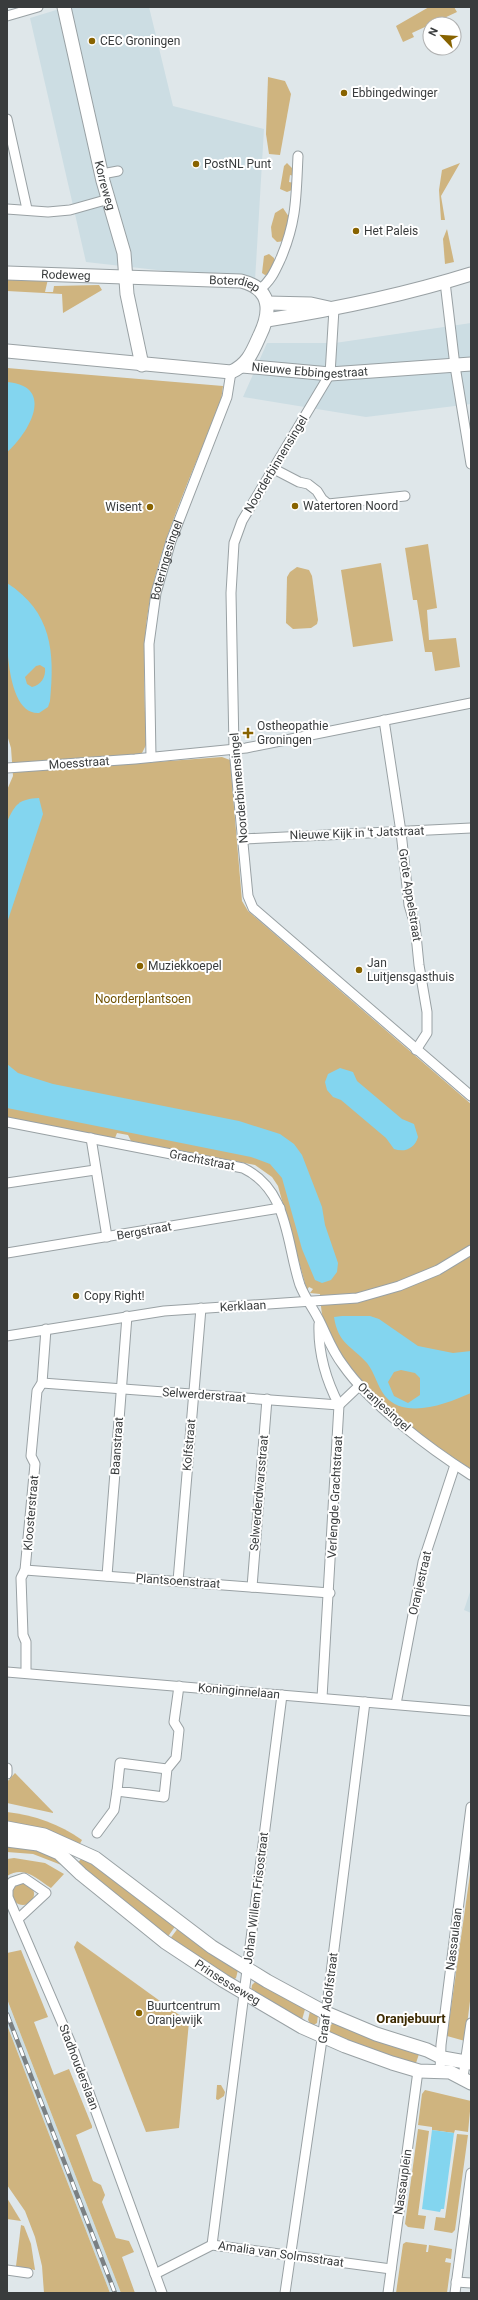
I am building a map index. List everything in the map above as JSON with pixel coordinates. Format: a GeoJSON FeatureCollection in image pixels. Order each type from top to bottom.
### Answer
{"type":"FeatureCollection","features":[{"type":"Feature","properties":{"kind":"street"},"geometry":{"type":"LineString","coordinates":[[7,16],[38,7]]}},
{"type":"Feature","properties":{"kind":"street","name":"Korreweg"},"geometry":{"type":"LineString","coordinates":[[64,7],[110,172],[109,199],[124,253],[127,294],[142,364]]}},
{"type":"Feature","properties":{"kind":"street"},"geometry":{"type":"LineString","coordinates":[[7,121],[27,209]]}},
{"type":"Feature","properties":{"kind":"street"},"geometry":{"type":"LineString","coordinates":[[259,290],[272,278],[291,234],[295,216],[298,156]]}},
{"type":"Feature","properties":{"kind":"street"},"geometry":{"type":"LineString","coordinates":[[7,209],[27,209],[48,212],[70,210],[109,199]]}},
{"type":"Feature","properties":{"kind":"street","name":"Rodeweg"},"geometry":{"type":"LineString","coordinates":[[7,272],[125,277]]}},
{"type":"Feature","properties":{"kind":"street","name":"Boterdiep"},"geometry":{"type":"LineString","coordinates":[[267,320],[334,309],[445,282],[471,274]]}},
{"type":"Feature","properties":{"kind":"street","name":"Boterdiep"},"geometry":{"type":"LineString","coordinates":[[125,277],[242,281],[259,290],[267,303],[311,304],[334,309]]}},
{"type":"Feature","properties":{"kind":"street"},"geometry":{"type":"LineString","coordinates":[[445,282],[455,366],[471,464]]}},
{"type":"Feature","properties":{"kind":"street","name":"Boteringesingel"},"geometry":{"type":"LineString","coordinates":[[151,757],[150,644],[156,593],[171,541],[227,397],[236,369],[249,358],[267,320],[267,303]]}},
{"type":"Feature","properties":{"kind":"street","name":"Noorderbinnensingel"},"geometry":{"type":"LineString","coordinates":[[334,309],[330,374],[242,521],[234,543],[231,593],[234,749],[248,896],[253,908],[471,1096]]}},
{"type":"Feature","properties":{"kind":"street","name":"Nieuwe Ebbingestraat"},"geometry":{"type":"LineString","coordinates":[[7,351],[142,364],[330,374],[471,364]]}},
{"type":"Feature","properties":{"kind":"street"},"geometry":{"type":"LineString","coordinates":[[274,469],[299,482],[308,484],[328,504],[405,496]]}},
{"type":"Feature","properties":{"kind":"street","name":"Moesstraat"},"geometry":{"type":"LineString","coordinates":[[7,769],[234,749],[471,703]]}},
{"type":"Feature","properties":{"kind":"street","name":"Grote Appelstraat"},"geometry":{"type":"LineString","coordinates":[[384,720],[401,832],[409,905],[415,925],[419,965],[428,1020],[427,1033],[416,1050]]}},
{"type":"Feature","properties":{"kind":"street"},"geometry":{"type":"LineString","coordinates":[[7,763],[7,769]]}},
{"type":"Feature","properties":{"kind":"street","name":"Nieuwe Kijk in 't Jatstraat"},"geometry":{"type":"LineString","coordinates":[[243,838],[471,828]]}},
{"type":"Feature","properties":{"kind":"street","name":"Grachtstraat"},"geometry":{"type":"LineString","coordinates":[[7,1122],[243,1168],[256,1174],[267,1184],[280,1208],[301,1287],[310,1303]]}},
{"type":"Feature","properties":{"kind":"street"},"geometry":{"type":"LineString","coordinates":[[91,1138],[107,1237]]}},
{"type":"Feature","properties":{"kind":"street"},"geometry":{"type":"LineString","coordinates":[[7,1184],[95,1170]]}},
{"type":"Feature","properties":{"kind":"street","name":"Bergstraat"},"geometry":{"type":"LineString","coordinates":[[7,1253],[280,1208]]}},
{"type":"Feature","properties":{"kind":"street","name":"Kerklaan"},"geometry":{"type":"LineString","coordinates":[[7,1336],[127,1316],[201,1308],[310,1303],[358,1298],[399,1286],[438,1270],[471,1250]]}},
{"type":"Feature","properties":{"kind":"street"},"geometry":{"type":"LineString","coordinates":[[310,1303],[319,1320],[318,1345],[330,1388],[339,1405],[359,1386]]}},
{"type":"Feature","properties":{"kind":"street","name":"Kolfstraat"},"geometry":{"type":"LineString","coordinates":[[178,1581],[201,1308]]}},
{"type":"Feature","properties":{"kind":"street","name":"Baanstraat"},"geometry":{"type":"LineString","coordinates":[[107,1576],[127,1316]]}},
{"type":"Feature","properties":{"kind":"street","name":"Oranjesingel"},"geometry":{"type":"LineString","coordinates":[[319,1320],[328,1342],[359,1386],[408,1430],[471,1475]]}},
{"type":"Feature","properties":{"kind":"street","name":"Kloosterstraat"},"geometry":{"type":"LineString","coordinates":[[26,1673],[26,1642],[23,1635],[21,1578],[26,1570],[35,1464],[31,1456],[37,1391],[42,1383],[46,1329]]}},
{"type":"Feature","properties":{"kind":"street","name":"Selwerderstraat"},"geometry":{"type":"LineString","coordinates":[[42,1383],[339,1405]]}},
{"type":"Feature","properties":{"kind":"street","name":"Selwerderdwarsstraat"},"geometry":{"type":"LineString","coordinates":[[252,1587],[267,1400]]}},
{"type":"Feature","properties":{"kind":"street","name":"Verlengde Grachtstraat"},"geometry":{"type":"LineString","coordinates":[[322,1698],[330,1593],[339,1405]]}},
{"type":"Feature","properties":{"kind":"street","name":"Oranjestraat"},"geometry":{"type":"LineString","coordinates":[[396,1704],[423,1562],[455,1465]]}},
{"type":"Feature","properties":{"kind":"street","name":"Plantsoenstraat"},"geometry":{"type":"LineString","coordinates":[[26,1570],[330,1593]]}},
{"type":"Feature","properties":{"kind":"street","name":"Koninginnelaan"},"geometry":{"type":"LineString","coordinates":[[7,1672],[471,1711]]}},
{"type":"Feature","properties":{"kind":"street"},"geometry":{"type":"LineString","coordinates":[[117,1791],[164,1797],[168,1769],[176,1758],[179,1730],[174,1722],[179,1686]]}},
{"type":"Feature","properties":{"kind":"street","name":"Johan Willem Frisostraat"},"geometry":{"type":"LineString","coordinates":[[212,2245],[282,1695]]}},
{"type":"Feature","properties":{"kind":"street","name":"Graaf Adolfstraat"},"geometry":{"type":"LineString","coordinates":[[285,2293],[323,2036],[364,1702]]}},
{"type":"Feature","properties":{"kind":"street"},"geometry":{"type":"LineString","coordinates":[[97,1833],[114,1810],[120,1763],[168,1769]]}},
{"type":"Feature","properties":{"kind":"street"},"geometry":{"type":"LineString","coordinates":[[7,1768],[7,1774]]}},
{"type":"Feature","properties":{"kind":"street","name":"Nassaulaan"},"geometry":{"type":"LineString","coordinates":[[440,2071],[440,2057],[471,1807]]}},
{"type":"Feature","properties":{"kind":"street","name":"Prinsesseweg"},"geometry":{"type":"LineString","coordinates":[[7,1828],[44,1835],[95,1858],[190,1932],[246,1969],[326,2013],[376,2034],[427,2050],[440,2057],[468,2063]]}},
{"type":"Feature","properties":{"kind":"street","name":"Prinsesseweg"},"geometry":{"type":"LineString","coordinates":[[7,1840],[33,1842],[59,1853],[81,1874],[165,1942],[244,1993],[283,2016],[323,2036],[368,2055],[418,2071],[440,2071],[467,2080]]}},
{"type":"Feature","properties":{"kind":"street","name":"Stadhouderslaan"},"geometry":{"type":"LineString","coordinates":[[18,1919],[46,1893],[24,1878],[12,1882],[7,1893],[18,1919],[72,2046],[162,2293]]}},
{"type":"Feature","properties":{"kind":"street"},"geometry":{"type":"LineString","coordinates":[[467,2080],[471,2023]]}},
{"type":"Feature","properties":{"kind":"street","name":"Nassauplein"},"geometry":{"type":"LineString","coordinates":[[388,2293],[418,2071]]}},
{"type":"Feature","properties":{"kind":"street"},"geometry":{"type":"LineString","coordinates":[[455,2293],[471,2173]]}},
{"type":"Feature","properties":{"kind":"street","name":"Amalia van Solmsstraat"},"geometry":{"type":"LineString","coordinates":[[155,2274],[212,2245],[290,2257],[391,2269]]}},
{"type":"Feature","properties":{"kind":"street"},"geometry":{"type":"LineString","coordinates":[[7,2270],[28,2273]]}},
{"type":"Feature","properties":{"kind":"street"},"geometry":{"type":"LineString","coordinates":[[456,2282],[471,2283]]}},
{"type":"Feature","properties":{"kind":"shaded area"},"geometry":{"type":"Polygon","coordinates":[[[66,7],[149,7],[173,106],[264,129],[255,281],[86,262],[30,18],[66,7]]]}},
{"type":"Feature","properties":{"kind":"shaded area"},"geometry":{"type":"Polygon","coordinates":[[[471,323],[471,404],[366,417],[243,397],[267,343],[335,343],[471,323]]]}},
{"type":"Feature","properties":{"kind":"shaded area"},"geometry":{"type":"Polygon","coordinates":[[[471,1589],[471,1613],[464,1610],[471,1589]]]}},
{"type":"Feature","properties":{"kind":"shaded area"},"geometry":{"type":"Polygon","coordinates":[[[7,1999],[121,2293],[110,2293],[7,2025],[7,1999]]]}},
{"type":"Feature","properties":{"kind":"green space"},"geometry":{"type":"Polygon","coordinates":[[[429,7],[454,7],[457,12],[448,16],[422,16],[422,28],[412,33],[414,37],[403,42],[396,26],[429,7]]]}},
{"type":"Feature","properties":{"kind":"green space"},"geometry":{"type":"Polygon","coordinates":[[[268,77],[285,81],[291,94],[280,155],[269,154],[266,134],[268,77]]]}},
{"type":"Feature","properties":{"kind":"green space"},"geometry":{"type":"Polygon","coordinates":[[[287,163],[292,168],[294,176],[290,175],[289,182],[294,183],[292,190],[287,192],[280,189],[284,166],[287,163]]]}},
{"type":"Feature","properties":{"kind":"green space"},"geometry":{"type":"Polygon","coordinates":[[[460,163],[441,196],[445,220],[441,220],[439,190],[442,170],[460,163]]]}},
{"type":"Feature","properties":{"kind":"green space"},"geometry":{"type":"Polygon","coordinates":[[[283,208],[289,217],[285,241],[277,242],[272,237],[271,227],[275,213],[283,208]]]}},
{"type":"Feature","properties":{"kind":"green space"},"geometry":{"type":"Polygon","coordinates":[[[447,229],[454,262],[445,264],[443,239],[447,229]]]}},
{"type":"Feature","properties":{"kind":"green space"},"geometry":{"type":"Polygon","coordinates":[[[269,254],[274,258],[274,267],[270,274],[265,275],[262,273],[264,256],[269,254]]]}},
{"type":"Feature","properties":{"kind":"green space"},"geometry":{"type":"Polygon","coordinates":[[[7,275],[48,279],[45,292],[53,292],[54,286],[99,285],[102,290],[63,313],[62,294],[7,291],[7,275]]]}},
{"type":"Feature","properties":{"kind":"green space","name":"Noorderplantsoen"},"geometry":{"type":"Polygon","coordinates":[[[7,368],[223,386],[221,401],[180,502],[162,553],[149,605],[144,657],[146,745],[141,755],[142,763],[222,757],[230,760],[242,901],[248,911],[471,1104],[471,1469],[408,1424],[368,1387],[350,1367],[336,1346],[325,1324],[321,1309],[320,1294],[310,1293],[313,1289],[309,1287],[307,1290],[278,1186],[272,1177],[255,1165],[131,1141],[128,1135],[117,1133],[115,1138],[7,1118],[7,790],[13,776],[11,748],[7,735],[7,368]]]}},
{"type":"Feature","properties":{"kind":"green space"},"geometry":{"type":"Polygon","coordinates":[[[428,544],[437,608],[427,610],[429,640],[456,638],[460,667],[435,671],[432,652],[425,652],[417,600],[413,600],[405,548],[428,544]]]}},
{"type":"Feature","properties":{"kind":"green space"},"geometry":{"type":"Polygon","coordinates":[[[381,563],[393,641],[353,647],[341,570],[381,563]]]}},
{"type":"Feature","properties":{"kind":"green space"},"geometry":{"type":"Polygon","coordinates":[[[297,567],[309,570],[312,576],[318,620],[317,624],[311,628],[293,629],[286,623],[287,577],[290,572],[297,567]]]}},
{"type":"Feature","properties":{"kind":"green space"},"geometry":{"type":"Polygon","coordinates":[[[15,1773],[53,1813],[7,1803],[7,1782],[15,1773]]]}},
{"type":"Feature","properties":{"kind":"green space"},"geometry":{"type":"Polygon","coordinates":[[[7,1812],[27,1815],[46,1821],[65,1829],[82,1840],[78,1847],[7,1825],[7,1812]]]}},
{"type":"Feature","properties":{"kind":"green space"},"geometry":{"type":"Polygon","coordinates":[[[7,1843],[56,1855],[64,1866],[33,1854],[7,1852],[7,1843]]]}},
{"type":"Feature","properties":{"kind":"green space"},"geometry":{"type":"Polygon","coordinates":[[[84,1855],[176,1925],[167,1938],[77,1864],[84,1855]]]}},
{"type":"Feature","properties":{"kind":"green space"},"geometry":{"type":"Polygon","coordinates":[[[14,1858],[45,1863],[64,1874],[51,1888],[30,1874],[19,1872],[7,1876],[7,1859],[14,1858]]]}},
{"type":"Feature","properties":{"kind":"green space"},"geometry":{"type":"Polygon","coordinates":[[[471,1867],[471,1993],[465,2041],[447,2036],[471,1867]]]}},
{"type":"Feature","properties":{"kind":"green space"},"geometry":{"type":"Polygon","coordinates":[[[23,1883],[31,1886],[34,1894],[31,1902],[23,1905],[15,1902],[12,1894],[15,1886],[23,1883]]]}},
{"type":"Feature","properties":{"kind":"green space"},"geometry":{"type":"Polygon","coordinates":[[[179,1927],[238,1970],[236,1978],[233,1980],[169,1940],[179,1927]]]}},
{"type":"Feature","properties":{"kind":"green space"},"geometry":{"type":"Polygon","coordinates":[[[77,1941],[189,2022],[179,2128],[146,2132],[74,1947],[77,1941]]]}},
{"type":"Feature","properties":{"kind":"green space"},"geometry":{"type":"Polygon","coordinates":[[[21,1950],[48,2017],[34,2022],[54,2075],[69,2069],[92,2126],[92,2128],[76,2135],[93,2181],[101,2185],[105,2195],[102,2202],[116,2238],[129,2241],[134,2252],[122,2257],[135,2293],[121,2293],[7,1999],[7,1953],[21,1950]]]}},
{"type":"Feature","properties":{"kind":"green space"},"geometry":{"type":"Polygon","coordinates":[[[256,1981],[306,2006],[301,2023],[251,1992],[252,1985],[256,1981]]]}},
{"type":"Feature","properties":{"kind":"green space"},"geometry":{"type":"Polygon","coordinates":[[[310,2011],[318,2015],[317,2023],[312,2026],[308,2020],[310,2011]]]}},
{"type":"Feature","properties":{"kind":"green space"},"geometry":{"type":"Polygon","coordinates":[[[333,2023],[420,2051],[415,2066],[329,2034],[329,2027],[333,2023]]]}},
{"type":"Feature","properties":{"kind":"green space"},"geometry":{"type":"Polygon","coordinates":[[[7,2025],[110,2293],[44,2293],[42,2266],[35,2237],[25,2211],[7,2185],[7,2025]]]}},
{"type":"Feature","properties":{"kind":"green space"},"geometry":{"type":"Polygon","coordinates":[[[217,2085],[221,2085],[225,2092],[224,2096],[218,2100],[216,2099],[217,2085]]]}},
{"type":"Feature","properties":{"kind":"green space"},"geometry":{"type":"Polygon","coordinates":[[[425,2090],[471,2101],[468,2132],[455,2130],[454,2133],[432,2130],[432,2127],[418,2125],[422,2094],[425,2090]]]}},
{"type":"Feature","properties":{"kind":"green space"},"geometry":{"type":"Polygon","coordinates":[[[418,2129],[429,2131],[418,2215],[426,2216],[424,2229],[408,2227],[405,2224],[418,2129]]]}},
{"type":"Feature","properties":{"kind":"green space"},"geometry":{"type":"Polygon","coordinates":[[[457,2134],[468,2135],[455,2230],[452,2233],[434,2230],[436,2217],[445,2218],[457,2134]]]}},
{"type":"Feature","properties":{"kind":"green space"},"geometry":{"type":"Polygon","coordinates":[[[7,2198],[21,2221],[7,2219],[7,2198]]]}},
{"type":"Feature","properties":{"kind":"green space"},"geometry":{"type":"Polygon","coordinates":[[[21,2225],[24,2226],[31,2244],[35,2270],[16,2266],[21,2225]]]}},
{"type":"Feature","properties":{"kind":"green space"},"geometry":{"type":"Polygon","coordinates":[[[406,2242],[427,2245],[426,2252],[428,2252],[429,2245],[452,2249],[451,2259],[446,2258],[445,2262],[451,2263],[447,2293],[396,2293],[403,2244],[406,2242]]]}},
{"type":"Feature","properties":{"kind":"water"},"geometry":{"type":"Polygon","coordinates":[[[7,382],[22,385],[31,392],[34,401],[34,411],[30,423],[23,434],[7,452],[7,382]]]}},
{"type":"Feature","properties":{"kind":"water"},"geometry":{"type":"Polygon","coordinates":[[[7,583],[22,594],[33,607],[42,620],[47,634],[52,666],[50,701],[48,707],[39,713],[26,709],[18,697],[12,680],[8,658],[7,583]],[[40,665],[36,666],[25,677],[27,684],[32,687],[38,684],[45,674],[45,668],[40,665]]]}},
{"type":"Feature","properties":{"kind":"water"},"geometry":{"type":"Polygon","coordinates":[[[39,798],[43,814],[7,923],[7,822],[15,807],[22,801],[39,798]]]}},
{"type":"Feature","properties":{"kind":"water"},"geometry":{"type":"Polygon","coordinates":[[[7,1064],[18,1073],[53,1084],[239,1121],[280,1134],[294,1144],[302,1155],[322,1207],[325,1225],[338,1263],[337,1272],[331,1280],[322,1283],[315,1280],[302,1249],[282,1178],[270,1164],[251,1157],[7,1108],[7,1064]]]}},
{"type":"Feature","properties":{"kind":"water"},"geometry":{"type":"Polygon","coordinates":[[[340,1068],[353,1072],[357,1081],[402,1119],[414,1124],[418,1137],[417,1141],[412,1147],[406,1150],[394,1149],[386,1138],[341,1100],[333,1097],[327,1090],[325,1082],[328,1074],[340,1068]]]}},
{"type":"Feature","properties":{"kind":"water"},"geometry":{"type":"Polygon","coordinates":[[[370,1316],[379,1319],[418,1346],[453,1353],[471,1351],[471,1393],[426,1408],[403,1407],[393,1403],[382,1392],[367,1363],[342,1339],[334,1317],[370,1316]],[[401,1370],[394,1372],[388,1382],[394,1396],[408,1403],[420,1395],[420,1378],[415,1373],[401,1370]]]}},
{"type":"Feature","properties":{"kind":"water"},"geometry":{"type":"Polygon","coordinates":[[[432,2130],[454,2133],[444,2209],[441,2209],[440,2212],[422,2209],[432,2130]]]}},
{"type":"Feature","properties":{"kind":"railway"},"geometry":{"type":"LineString","coordinates":[[7,2014],[115,2293]]}},
{"type":"Feature","properties":{"kind":"place","name":"CEC Groningen"},"geometry":{"type":"Point","coordinates":[92,41]}},
{"type":"Feature","properties":{"kind":"place","name":"Ebbingedwinger"},"geometry":{"type":"Point","coordinates":[344,93]}},
{"type":"Feature","properties":{"kind":"place","name":"PostNL Punt"},"geometry":{"type":"Point","coordinates":[196,164]}},
{"type":"Feature","properties":{"kind":"place","name":"Het Paleis"},"geometry":{"type":"Point","coordinates":[356,231]}},
{"type":"Feature","properties":{"kind":"place","name":"Watertoren Noord"},"geometry":{"type":"Point","coordinates":[295,506]}},
{"type":"Feature","properties":{"kind":"place","name":"Wisent"},"geometry":{"type":"Point","coordinates":[150,507]}},
{"type":"Feature","properties":{"kind":"place","name":"Ostheopathie Groningen"},"geometry":{"type":"Point","coordinates":[248,733]}},
{"type":"Feature","properties":{"kind":"place","name":"Muziekkoepel"},"geometry":{"type":"Point","coordinates":[140,966]}},
{"type":"Feature","properties":{"kind":"place","name":"Jan Luitjensgasthuis"},"geometry":{"type":"Point","coordinates":[359,970]}},
{"type":"Feature","properties":{"kind":"place","name":"Copy Right!"},"geometry":{"type":"Point","coordinates":[76,1296]}},
{"type":"Feature","properties":{"kind":"place","name":"Buurtcentrum Oranjewijk"},"geometry":{"type":"Point","coordinates":[139,2013]}},
{"type":"Feature","properties":{"kind":"district","name":"Oranjebuurt"},"geometry":{"type":"Point","coordinates":[411,2018]}}]}
